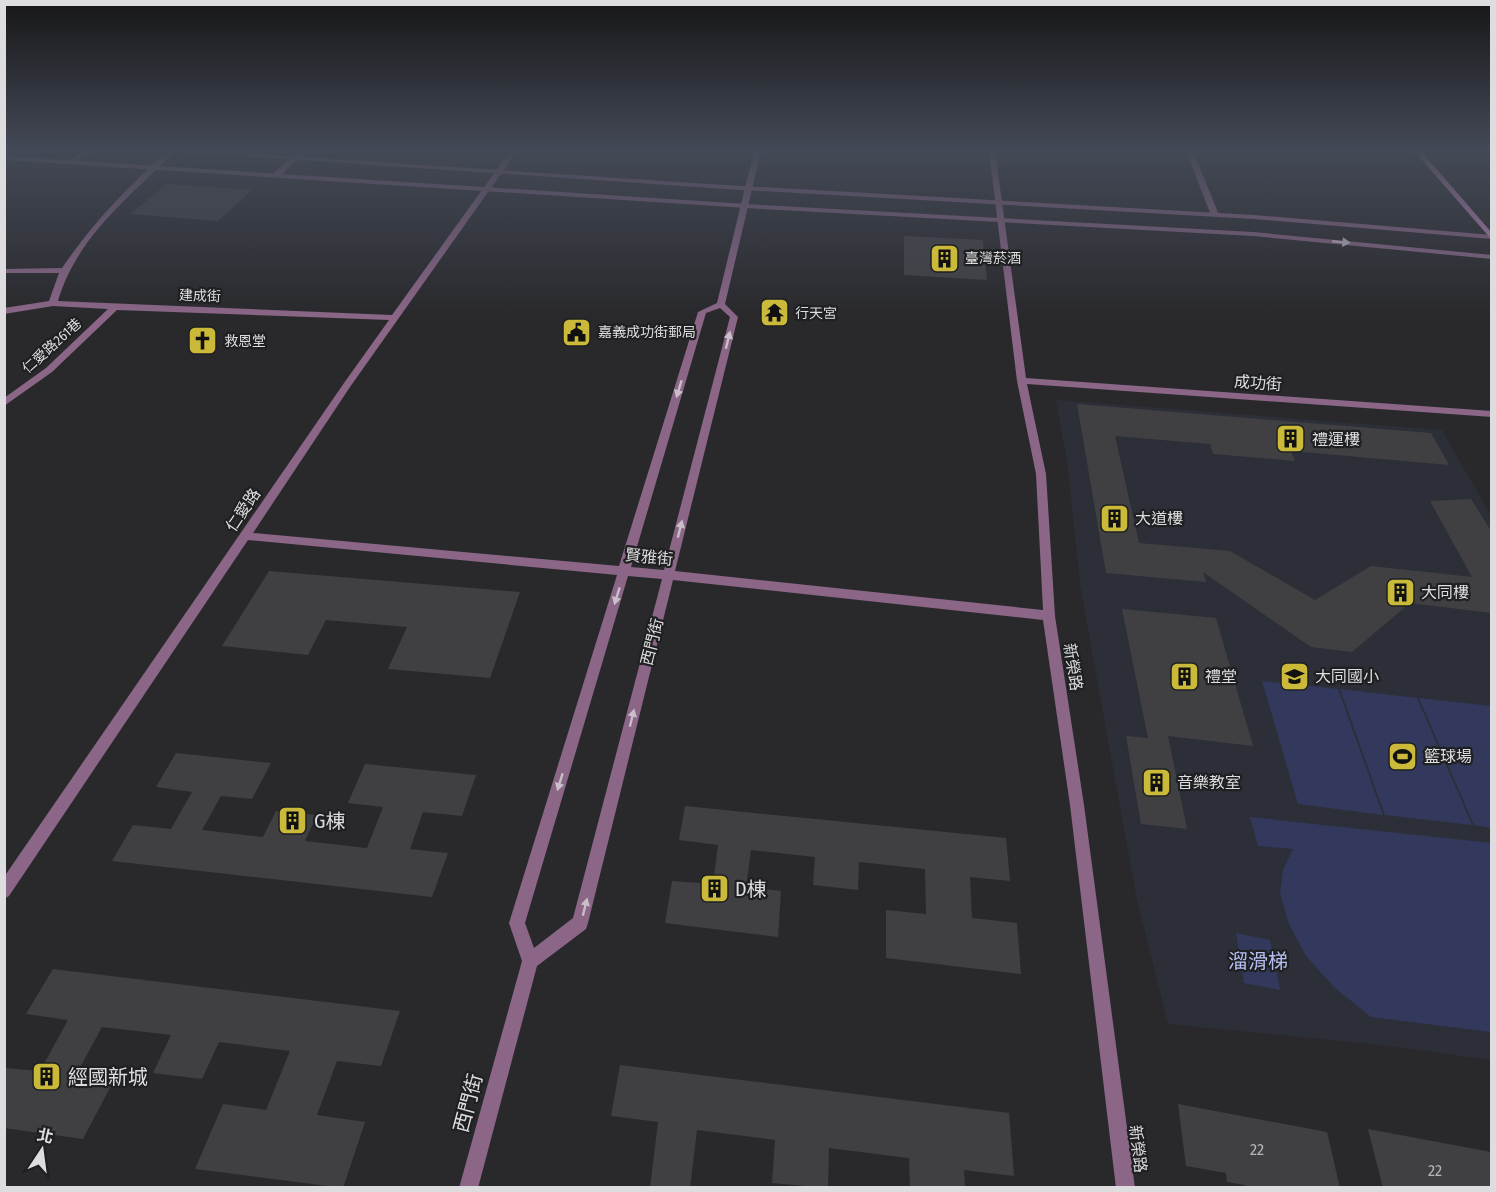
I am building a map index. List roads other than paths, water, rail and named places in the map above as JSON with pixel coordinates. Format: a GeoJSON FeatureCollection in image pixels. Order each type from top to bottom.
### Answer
{"type":"FeatureCollection","features":[{"type":"Feature","properties":{"kind":"main road"},"geometry":{"type":"LineString","coordinates":[[1464,207],[1491,238]]}},
{"type":"Feature","properties":{"kind":"street"},"geometry":{"type":"LineString","coordinates":[[52,303],[64,270],[116,207]]}},
{"type":"Feature","properties":{"kind":"street","name":"仁愛路"},"geometry":{"type":"LineString","coordinates":[[4,891],[347,385],[473,207]]}},
{"type":"Feature","properties":{"kind":"street"},"geometry":{"type":"LineString","coordinates":[[530,961],[517,923],[702,312],[721,304],[745,207]]}},
{"type":"Feature","properties":{"kind":"street"},"geometry":{"type":"LineString","coordinates":[[756,207],[1253,234],[1491,257]]}},
{"type":"Feature","properties":{"kind":"street","name":"新榮路"},"geometry":{"type":"LineString","coordinates":[[999,207],[1022,381],[1041,474],[1049,616],[1077,805],[1126,1188]]}},
{"type":"Feature","properties":{"kind":"street"},"geometry":{"type":"LineString","coordinates":[[1082,207],[1215,214],[1491,238]]}},
{"type":"Feature","properties":{"kind":"street"},"geometry":{"type":"LineString","coordinates":[[1212,207],[1215,214]]}},
{"type":"Feature","properties":{"kind":"street"},"geometry":{"type":"LineString","coordinates":[[4,271],[64,270]]}},
{"type":"Feature","properties":{"kind":"street","name":"建成街"},"geometry":{"type":"LineString","coordinates":[[4,311],[52,303],[115,308],[396,318]]}},
{"type":"Feature","properties":{"kind":"street","name":"西門街"},"geometry":{"type":"LineString","coordinates":[[468,1188],[530,961],[580,923],[734,317],[721,304]]}},
{"type":"Feature","properties":{"kind":"street","name":"仁愛路261巷"},"geometry":{"type":"LineString","coordinates":[[4,403],[49,370],[115,308]]}},
{"type":"Feature","properties":{"kind":"street","name":"成功街"},"geometry":{"type":"LineString","coordinates":[[1022,381],[1491,414]]}},
{"type":"Feature","properties":{"kind":"street","name":"賢雅街"},"geometry":{"type":"LineString","coordinates":[[245,536],[668,575],[1049,616]]}},
{"type":"Feature","properties":{"kind":"place","name":"臺灣菸酒"},"geometry":{"type":"Point","coordinates":[944,258]}},
{"type":"Feature","properties":{"kind":"place","name":"行天宮"},"geometry":{"type":"Point","coordinates":[774,313]}},
{"type":"Feature","properties":{"kind":"place","name":"嘉義成功街郵局"},"geometry":{"type":"Point","coordinates":[577,332]}},
{"type":"Feature","properties":{"kind":"place","name":"救恩堂"},"geometry":{"type":"Point","coordinates":[203,341]}},
{"type":"Feature","properties":{"kind":"place","name":"禮運樓"},"geometry":{"type":"Point","coordinates":[1291,439]}},
{"type":"Feature","properties":{"kind":"place","name":"大道樓"},"geometry":{"type":"Point","coordinates":[1114,518]}},
{"type":"Feature","properties":{"kind":"place","name":"大同樓"},"geometry":{"type":"Point","coordinates":[1400,592]}},
{"type":"Feature","properties":{"kind":"place","name":"禮堂"},"geometry":{"type":"Point","coordinates":[1184,676]}},
{"type":"Feature","properties":{"kind":"place","name":"大同國小"},"geometry":{"type":"Point","coordinates":[1294,676]}},
{"type":"Feature","properties":{"kind":"place","name":"籃球場"},"geometry":{"type":"Point","coordinates":[1403,756]}},
{"type":"Feature","properties":{"kind":"place","name":"音樂教室"},"geometry":{"type":"Point","coordinates":[1156,782]}},
{"type":"Feature","properties":{"kind":"place","name":"G棟"},"geometry":{"type":"Point","coordinates":[293,821]}},
{"type":"Feature","properties":{"kind":"place","name":"D棟"},"geometry":{"type":"Point","coordinates":[714,889]}},
{"type":"Feature","properties":{"kind":"place","name":"經國新城"},"geometry":{"type":"Point","coordinates":[47,1077]}},
{"type":"Feature","properties":{"kind":"park label","name":"溜滑梯"},"geometry":{"type":"Point","coordinates":[1258,961]}}]}
